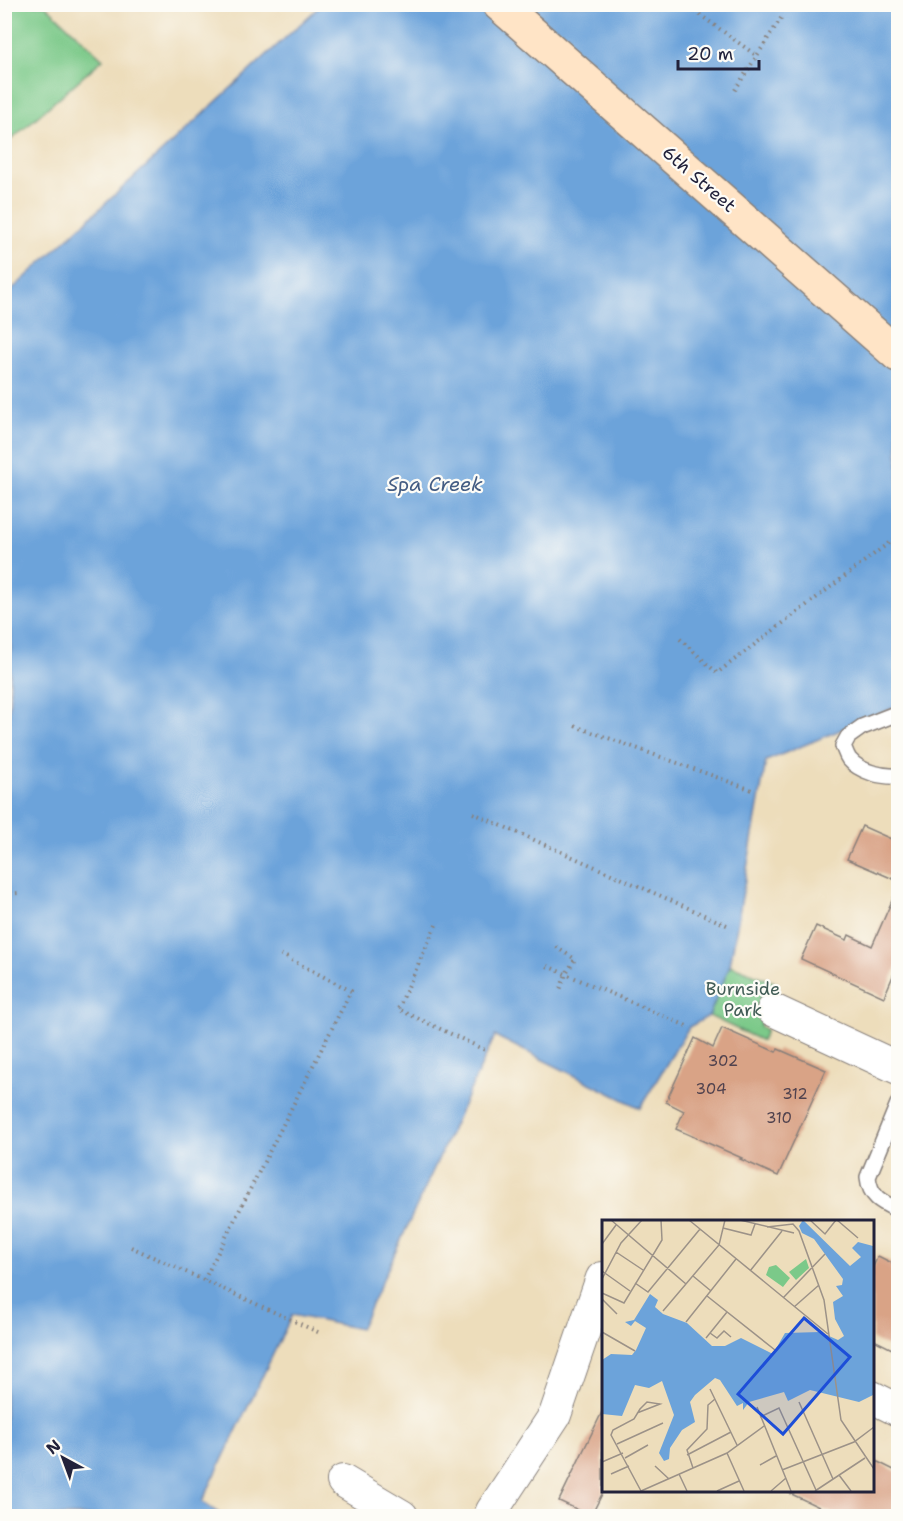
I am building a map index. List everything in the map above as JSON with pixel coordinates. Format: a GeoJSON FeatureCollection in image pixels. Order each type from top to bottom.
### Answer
{"type":"FeatureCollection","features":[{"type":"Feature","properties":{"kind":"main road","name":"6th Street"},"geometry":{"type":"LineString","coordinates":[[499,4],[898,355]]}},
{"type":"Feature","properties":{"kind":"street"},"geometry":{"type":"LineString","coordinates":[[773,1010],[898,1068]]}},
{"type":"Feature","properties":{"kind":"street"},"geometry":{"type":"LineString","coordinates":[[490,1516],[555,1414],[602,1278]]}},
{"type":"Feature","properties":{"kind":"street"},"geometry":{"type":"LineString","coordinates":[[873,1398],[898,1410]]}},
{"type":"Feature","properties":{"kind":"street"},"geometry":{"type":"LineString","coordinates":[[343,1482],[402,1516]]}},
{"type":"Feature","properties":{"kind":"lane"},"geometry":{"type":"LineString","coordinates":[[898,713],[862,727],[848,737],[843,746],[847,758],[861,769],[891,777],[898,776]]}},
{"type":"Feature","properties":{"kind":"lane"},"geometry":{"type":"LineString","coordinates":[[898,1104],[868,1177],[869,1187],[875,1197],[898,1210]]}},
{"type":"Feature","properties":{"kind":"path"},"geometry":{"type":"LineString","coordinates":[[685,4],[757,56]]}},
{"type":"Feature","properties":{"kind":"path"},"geometry":{"type":"LineString","coordinates":[[735,90],[783,15]]}},
{"type":"Feature","properties":{"kind":"path"},"geometry":{"type":"LineString","coordinates":[[680,639],[717,673],[898,536]]}},
{"type":"Feature","properties":{"kind":"path"},"geometry":{"type":"LineString","coordinates":[[575,726],[752,790]]}},
{"type":"Feature","properties":{"kind":"path"},"geometry":{"type":"LineString","coordinates":[[474,813],[729,926]]}},
{"type":"Feature","properties":{"kind":"path"},"geometry":{"type":"LineString","coordinates":[[4,894],[19,893]]}},
{"type":"Feature","properties":{"kind":"path"},"geometry":{"type":"LineString","coordinates":[[436,925],[398,1009],[488,1051]]}},
{"type":"Feature","properties":{"kind":"path"},"geometry":{"type":"LineString","coordinates":[[556,947],[575,959],[560,990]]}},
{"type":"Feature","properties":{"kind":"path"},"geometry":{"type":"LineString","coordinates":[[204,1280],[351,991],[280,954]]}},
{"type":"Feature","properties":{"kind":"path"},"geometry":{"type":"LineString","coordinates":[[547,966],[689,1027]]}},
{"type":"Feature","properties":{"kind":"path"},"geometry":{"type":"LineString","coordinates":[[131,1247],[320,1332]]}},
{"type":"Feature","properties":{"kind":"green space"},"geometry":{"type":"Polygon","coordinates":[[[5,4],[45,5],[103,59],[12,139],[5,131],[5,4]]]}},
{"type":"Feature","properties":{"kind":"green space","name":"Burnside Park"},"geometry":{"type":"Polygon","coordinates":[[[730,965],[776,983],[760,1026],[766,1030],[762,1041],[709,1016],[730,965]]]}},
{"type":"Feature","properties":{"kind":"water","name":"Spa Creek"},"geometry":{"type":"Polygon","coordinates":[[[321,5],[898,5],[898,706],[766,761],[730,965],[709,1016],[689,1027],[640,1108],[495,1036],[360,1329],[292,1315],[202,1502],[223,1516],[5,1516],[4,726],[9,723],[11,635],[5,619],[5,296],[321,5]]]}},
{"type":"Feature","properties":{"kind":"building"},"geometry":{"type":"Polygon","coordinates":[[[862,826],[898,842],[898,881],[847,859],[862,826]]]}},
{"type":"Feature","properties":{"kind":"building"},"geometry":{"type":"Polygon","coordinates":[[[898,887],[898,964],[884,997],[801,959],[816,926],[847,940],[849,935],[872,946],[898,887]]]}},
{"type":"Feature","properties":{"kind":"building"},"geometry":{"type":"Polygon","coordinates":[[[722,1028],[776,1052],[778,1049],[826,1070],[778,1176],[676,1129],[684,1111],[666,1102],[695,1038],[713,1048],[722,1028]]]}},
{"type":"Feature","properties":{"kind":"building"},"geometry":{"type":"Polygon","coordinates":[[[878,1256],[898,1266],[898,1334],[892,1349],[873,1340],[873,1267],[878,1256]]]}},
{"type":"Feature","properties":{"kind":"building"},"geometry":{"type":"Polygon","coordinates":[[[602,1412],[603,1492],[591,1516],[559,1501],[602,1412]]]}},
{"type":"Feature","properties":{"kind":"building"},"geometry":{"type":"Polygon","coordinates":[[[873,1460],[898,1472],[898,1516],[838,1516],[785,1491],[873,1491],[873,1460]]]}}]}
